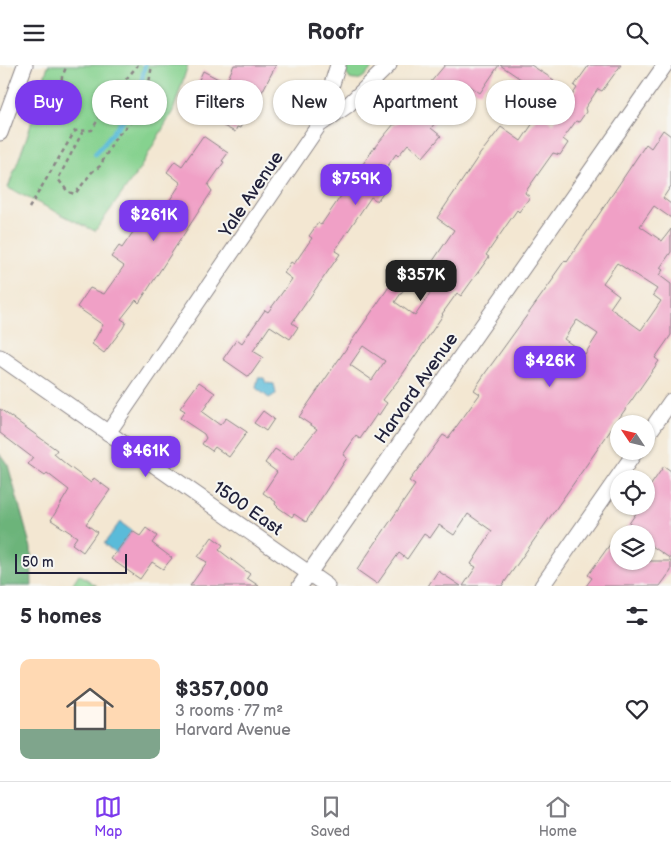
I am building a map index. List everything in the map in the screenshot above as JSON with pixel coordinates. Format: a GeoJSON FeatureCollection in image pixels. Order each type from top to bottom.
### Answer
{"type":"FeatureCollection","features":[{"type":"Feature","properties":{"kind":"street"},"geometry":{"type":"LineString","coordinates":[[0,133],[25,65]]}},
{"type":"Feature","properties":{"kind":"street"},"geometry":{"type":"LineString","coordinates":[[333,80],[338,65]]}},
{"type":"Feature","properties":{"kind":"street","name":"Yale Avenue"},"geometry":{"type":"LineString","coordinates":[[345,107],[389,65]]}},
{"type":"Feature","properties":{"kind":"street","name":"Harvard Avenue"},"geometry":{"type":"LineString","coordinates":[[305,580],[665,65]]}},
{"type":"Feature","properties":{"kind":"street","name":"Yale Avenue"},"geometry":{"type":"LineString","coordinates":[[108,433],[280,185],[319,125]]}},
{"type":"Feature","properties":{"kind":"street","name":"1500 East"},"geometry":{"type":"LineString","coordinates":[[0,357],[108,433],[305,580],[327,586]]}},
{"type":"Feature","properties":{"kind":"street"},"geometry":{"type":"LineString","coordinates":[[655,424],[671,401]]}},
{"type":"Feature","properties":{"kind":"street"},"geometry":{"type":"LineString","coordinates":[[542,586],[630,460]]}},
{"type":"Feature","properties":{"kind":"path"},"geometry":{"type":"LineString","coordinates":[[62,80],[67,65]]}},
{"type":"Feature","properties":{"kind":"path"},"geometry":{"type":"LineString","coordinates":[[29,208],[75,131],[92,130],[111,97],[138,65]]}},
{"type":"Feature","properties":{"kind":"path"},"geometry":{"type":"LineString","coordinates":[[83,131],[58,179],[68,192],[75,194],[92,172],[100,166],[116,137],[138,115],[148,89],[152,65]]}},
{"type":"Feature","properties":{"kind":"green space"},"geometry":{"type":"Polygon","coordinates":[[[48,65],[188,65],[183,80],[177,80],[177,99],[167,121],[167,80],[92,80],[92,125],[165,125],[139,170],[95,231],[8,188],[31,125],[82,125],[82,80],[44,80],[48,65]]]}},
{"type":"Feature","properties":{"kind":"green space"},"geometry":{"type":"Polygon","coordinates":[[[346,65],[375,65],[364,77],[358,80],[350,79],[346,73],[346,65]]]}},
{"type":"Feature","properties":{"kind":"green space"},"geometry":{"type":"Polygon","coordinates":[[[0,454],[8,465],[31,548],[32,586],[0,586],[0,454]]]}},
{"type":"Feature","properties":{"kind":"green space"},"geometry":{"type":"Polygon","coordinates":[[[79,574],[97,586],[71,586],[79,574]]]}},
{"type":"Feature","properties":{"kind":"water"},"geometry":{"type":"Polygon","coordinates":[[[258,378],[264,378],[266,383],[274,384],[276,394],[269,398],[256,388],[258,378]]]}},
{"type":"Feature","properties":{"kind":"water"},"geometry":{"type":"Polygon","coordinates":[[[120,522],[132,531],[116,553],[104,544],[120,522]]]}},
{"type":"Feature","properties":{"kind":"building"},"geometry":{"type":"Polygon","coordinates":[[[234,65],[276,65],[263,90],[263,80],[227,80],[234,65]]]}},
{"type":"Feature","properties":{"kind":"building"},"geometry":{"type":"Polygon","coordinates":[[[445,65],[499,65],[489,80],[486,80],[486,84],[480,93],[476,90],[476,80],[432,80],[445,65]]]}},
{"type":"Feature","properties":{"kind":"building"},"geometry":{"type":"Polygon","coordinates":[[[500,65],[531,65],[554,80],[522,80],[500,65]]]}},
{"type":"Feature","properties":{"kind":"building"},"geometry":{"type":"Polygon","coordinates":[[[589,65],[621,65],[602,91],[598,89],[585,108],[586,112],[579,122],[575,122],[575,91],[577,88],[575,85],[589,65]]]}},
{"type":"Feature","properties":{"kind":"building"},"geometry":{"type":"Polygon","coordinates":[[[203,71],[220,80],[199,80],[203,71]]]}},
{"type":"Feature","properties":{"kind":"building"},"geometry":{"type":"Polygon","coordinates":[[[221,125],[242,125],[240,128],[237,127],[235,132],[221,125]]]}},
{"type":"Feature","properties":{"kind":"building"},"geometry":{"type":"Polygon","coordinates":[[[393,125],[434,125],[431,128],[441,136],[423,157],[408,144],[398,156],[396,154],[380,177],[389,184],[377,201],[371,197],[335,251],[340,254],[292,323],[298,327],[290,339],[270,326],[253,351],[263,357],[249,377],[223,359],[237,339],[242,343],[265,310],[268,312],[292,279],[284,273],[291,262],[294,264],[312,238],[309,236],[318,223],[321,225],[374,148],[393,125]]]}},
{"type":"Feature","properties":{"kind":"building"},"geometry":{"type":"Polygon","coordinates":[[[532,125],[573,125],[563,139],[568,143],[560,155],[553,153],[526,191],[525,193],[530,197],[519,212],[517,210],[486,255],[489,257],[461,296],[457,293],[442,314],[400,378],[383,400],[387,403],[379,415],[377,414],[360,439],[356,436],[343,455],[347,458],[306,522],[294,514],[292,517],[263,493],[277,472],[265,463],[275,449],[292,460],[317,429],[299,417],[402,268],[413,276],[395,302],[415,316],[433,289],[420,280],[454,230],[437,218],[480,154],[501,127],[521,141],[532,125]],[[363,346],[350,365],[372,380],[385,361],[363,346]]]}},
{"type":"Feature","properties":{"kind":"building"},"geometry":{"type":"Polygon","coordinates":[[[663,130],[671,136],[671,186],[663,198],[671,204],[671,218],[654,206],[640,226],[662,241],[671,229],[671,252],[660,268],[663,270],[659,275],[671,284],[671,335],[655,358],[659,361],[621,415],[610,415],[610,431],[502,586],[463,586],[476,567],[471,564],[492,531],[468,514],[454,535],[439,525],[430,538],[424,534],[407,559],[399,553],[377,584],[357,570],[415,485],[409,481],[443,435],[448,438],[480,394],[474,390],[565,260],[567,262],[646,144],[651,148],[663,130]],[[617,263],[603,283],[619,295],[610,308],[641,330],[661,301],[653,295],[657,289],[617,263]],[[577,320],[564,339],[585,354],[598,334],[577,320]]]}},
{"type":"Feature","properties":{"kind":"building"},"geometry":{"type":"Polygon","coordinates":[[[203,136],[228,153],[208,185],[212,191],[139,303],[136,300],[121,319],[126,322],[123,328],[104,353],[92,344],[103,325],[77,307],[90,288],[104,294],[124,266],[111,257],[119,246],[122,248],[144,216],[141,214],[149,203],[162,212],[181,183],[167,172],[175,161],[182,166],[203,136]]]}},
{"type":"Feature","properties":{"kind":"building"},"geometry":{"type":"Polygon","coordinates":[[[199,382],[215,393],[202,412],[220,425],[226,418],[247,432],[229,457],[215,447],[212,451],[202,444],[206,438],[204,434],[180,418],[185,411],[180,408],[199,382]]]}},
{"type":"Feature","properties":{"kind":"building"},"geometry":{"type":"Polygon","coordinates":[[[0,409],[57,450],[54,454],[91,483],[94,478],[110,490],[86,524],[97,532],[83,552],[72,544],[77,537],[51,520],[69,490],[47,473],[45,476],[28,464],[33,458],[0,433],[0,409]]]}},
{"type":"Feature","properties":{"kind":"building"},"geometry":{"type":"Polygon","coordinates":[[[263,411],[274,419],[266,431],[254,423],[263,411]]]}},
{"type":"Feature","properties":{"kind":"building"},"geometry":{"type":"Polygon","coordinates":[[[664,466],[671,471],[671,559],[655,548],[655,525],[628,525],[635,515],[655,515],[655,479],[664,466]]]}},
{"type":"Feature","properties":{"kind":"building"},"geometry":{"type":"Polygon","coordinates":[[[146,528],[157,536],[152,543],[172,558],[163,569],[152,562],[140,579],[111,559],[132,531],[140,536],[146,528]]]}},
{"type":"Feature","properties":{"kind":"building"},"geometry":{"type":"Polygon","coordinates":[[[212,537],[223,545],[219,550],[250,574],[247,578],[259,586],[190,586],[207,562],[198,557],[212,537]]]}},
{"type":"Feature","properties":{"kind":"building"},"geometry":{"type":"Polygon","coordinates":[[[610,544],[610,570],[655,570],[655,561],[671,561],[671,571],[660,586],[586,586],[592,578],[588,575],[610,544]]]}},
{"type":"Feature","properties":{"kind":"building"},"geometry":{"type":"Polygon","coordinates":[[[438,571],[461,586],[428,586],[438,571]]]}},
{"type":"Feature","properties":{"kind":"waterway"},"geometry":{"type":"LineString","coordinates":[[95,154],[137,103],[145,65]]}}]}
